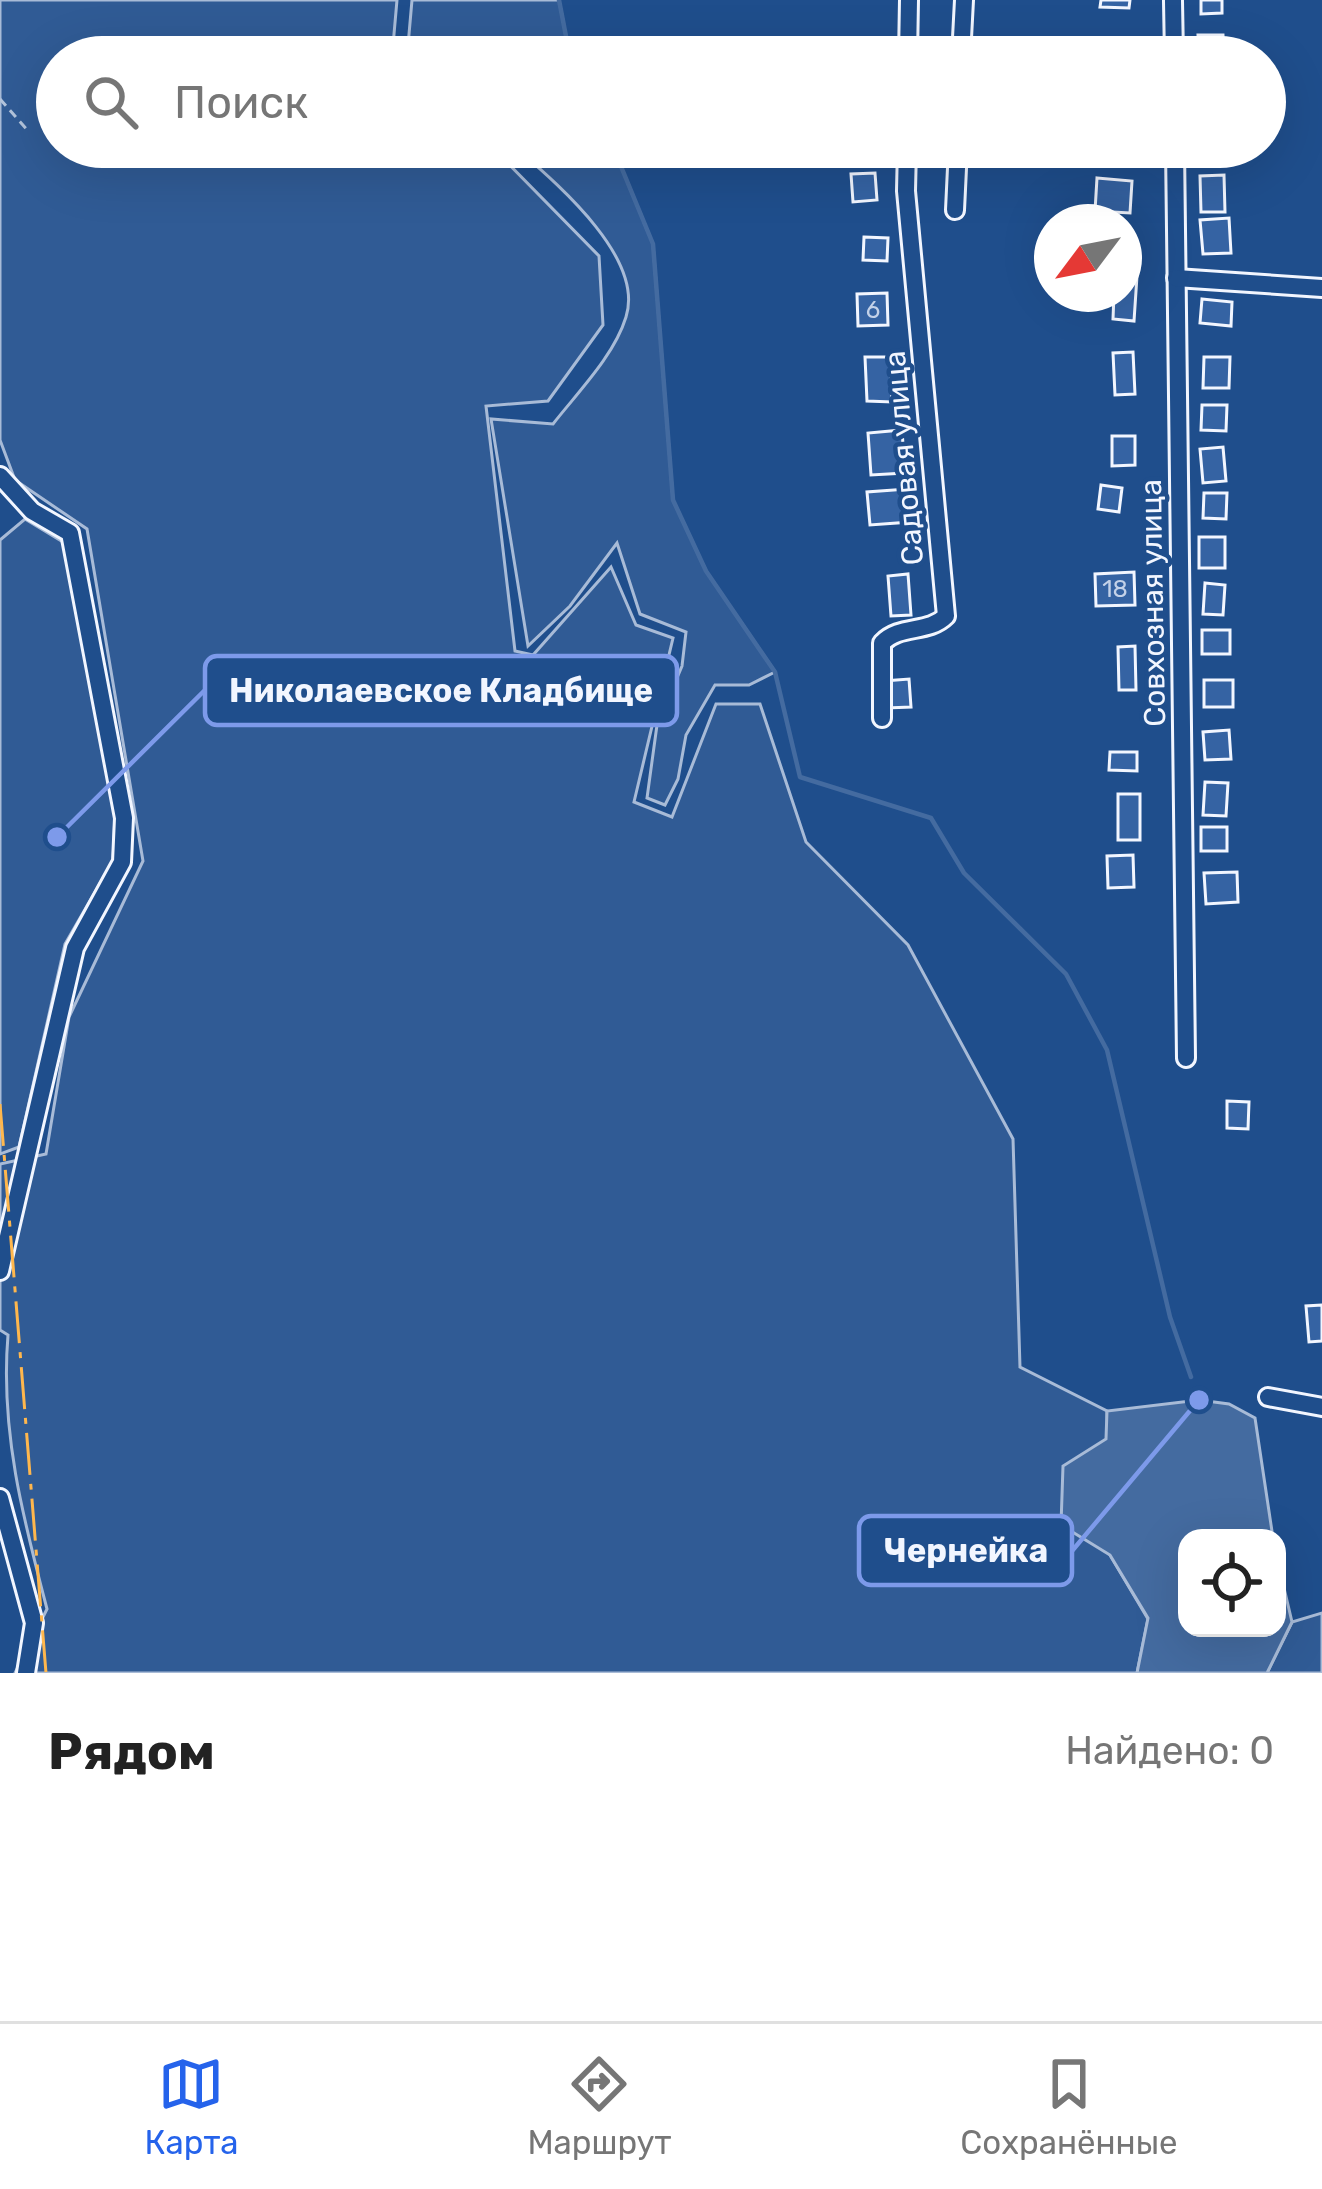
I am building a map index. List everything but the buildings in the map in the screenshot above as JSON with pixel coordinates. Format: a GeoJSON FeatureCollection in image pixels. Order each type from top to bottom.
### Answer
{"type":"FeatureCollection","features":[{"type":"Feature","properties":{"kind":"street"},"geometry":{"type":"LineString","coordinates":[[908,36],[909,0]]}},
{"type":"Feature","properties":{"kind":"street"},"geometry":{"type":"LineString","coordinates":[[963,36],[964,0]]}},
{"type":"Feature","properties":{"kind":"street"},"geometry":{"type":"LineString","coordinates":[[1173,1],[1174,36]]}},
{"type":"Feature","properties":{"kind":"street","name":"Садовая улица"},"geometry":{"type":"LineString","coordinates":[[882,718],[882,643],[891,633],[937,625],[946,616],[907,168]]}},
{"type":"Feature","properties":{"kind":"street"},"geometry":{"type":"LineString","coordinates":[[955,210],[957,168]]}},
{"type":"Feature","properties":{"kind":"street","name":"Совхозная улица"},"geometry":{"type":"LineString","coordinates":[[1174,168],[1186,1058]]}},
{"type":"Feature","properties":{"kind":"street"},"geometry":{"type":"LineString","coordinates":[[1176,278],[1322,288]]}},
{"type":"Feature","properties":{"kind":"street"},"geometry":{"type":"LineString","coordinates":[[0,476],[32,511],[70,533],[124,818],[122,862],[75,948],[0,1271]]}},
{"type":"Feature","properties":{"kind":"street"},"geometry":{"type":"LineString","coordinates":[[1268,1397],[1322,1407]]}},
{"type":"Feature","properties":{"kind":"street"},"geometry":{"type":"LineString","coordinates":[[0,1498],[34,1623],[26,1673]]}},
{"type":"Feature","properties":{"kind":"path"},"geometry":{"type":"LineString","coordinates":[[0,99],[28,132]]}},
{"type":"Feature","properties":{"kind":"shaded area"},"geometry":{"type":"Polygon","coordinates":[[[0,0],[397,0],[394,36],[36,36],[36,168],[513,168],[599,256],[603,325],[548,401],[486,406],[515,651],[533,655],[611,567],[636,625],[673,638],[634,802],[672,817],[716,704],[760,704],[806,842],[908,945],[1013,1139],[1020,1367],[1107,1411],[1110,1555],[1148,1619],[1137,1673],[15,1673],[47,1609],[10,1439],[8,1335],[0,1330],[0,1164],[46,1154],[69,1017],[143,861],[87,529],[15,480],[0,440],[0,0]]]}},
{"type":"Feature","properties":{"kind":"shaded area"},"geometry":{"type":"Polygon","coordinates":[[[412,0],[559,0],[566,36],[409,36],[412,0]]]}},
{"type":"Feature","properties":{"kind":"shaded area"},"geometry":{"type":"Polygon","coordinates":[[[539,168],[622,168],[653,244],[673,500],[706,571],[775,672],[749,685],[715,685],[686,735],[678,779],[665,805],[647,798],[657,725],[682,666],[686,632],[640,614],[617,543],[570,606],[528,646],[491,419],[553,424],[613,346],[626,317],[628,294],[610,246],[539,168]]]}},
{"type":"Feature","properties":{"kind":"shaded area"},"geometry":{"type":"Polygon","coordinates":[[[25,519],[63,542],[115,813],[113,861],[65,944],[19,1147],[0,1154],[0,540],[25,519]]]}},
{"type":"Feature","properties":{"kind":"shaded area"},"geometry":{"type":"Polygon","coordinates":[[[1199,1400],[1229,1404],[1255,1418],[1272,1529],[1178,1529],[1178,1637],[1285,1637],[1267,1673],[1137,1673],[1148,1618],[1110,1555],[1061,1525],[1063,1466],[1106,1439],[1107,1411],[1199,1400]]]}},
{"type":"Feature","properties":{"kind":"shaded area"},"geometry":{"type":"Polygon","coordinates":[[[1286,1596],[1292,1622],[1286,1634],[1286,1596]]]}},
{"type":"Feature","properties":{"kind":"shaded area"},"geometry":{"type":"Polygon","coordinates":[[[1322,1613],[1322,1673],[1267,1673],[1292,1622],[1322,1613]]]}},
{"type":"Feature","properties":{"kind":"waterway"},"geometry":{"type":"LineString","coordinates":[[559,0],[566,36]]}},
{"type":"Feature","properties":{"kind":"waterway"},"geometry":{"type":"LineString","coordinates":[[622,168],[653,244],[673,500],[706,571],[775,672],[800,777],[931,818],[964,873],[1066,974],[1107,1050],[1170,1317],[1191,1377]]}},
{"type":"Feature","properties":{"kind":"power"},"geometry":{"type":"LineString","coordinates":[[0,1104],[46,1673]]}},
{"type":"Feature","properties":{"kind":"place","name":"Николаевское Кладбище"},"geometry":{"type":"Point","coordinates":[57,837]}},
{"type":"Feature","properties":{"kind":"place","name":"Чернейка"},"geometry":{"type":"Point","coordinates":[1199,1400]}}]}
